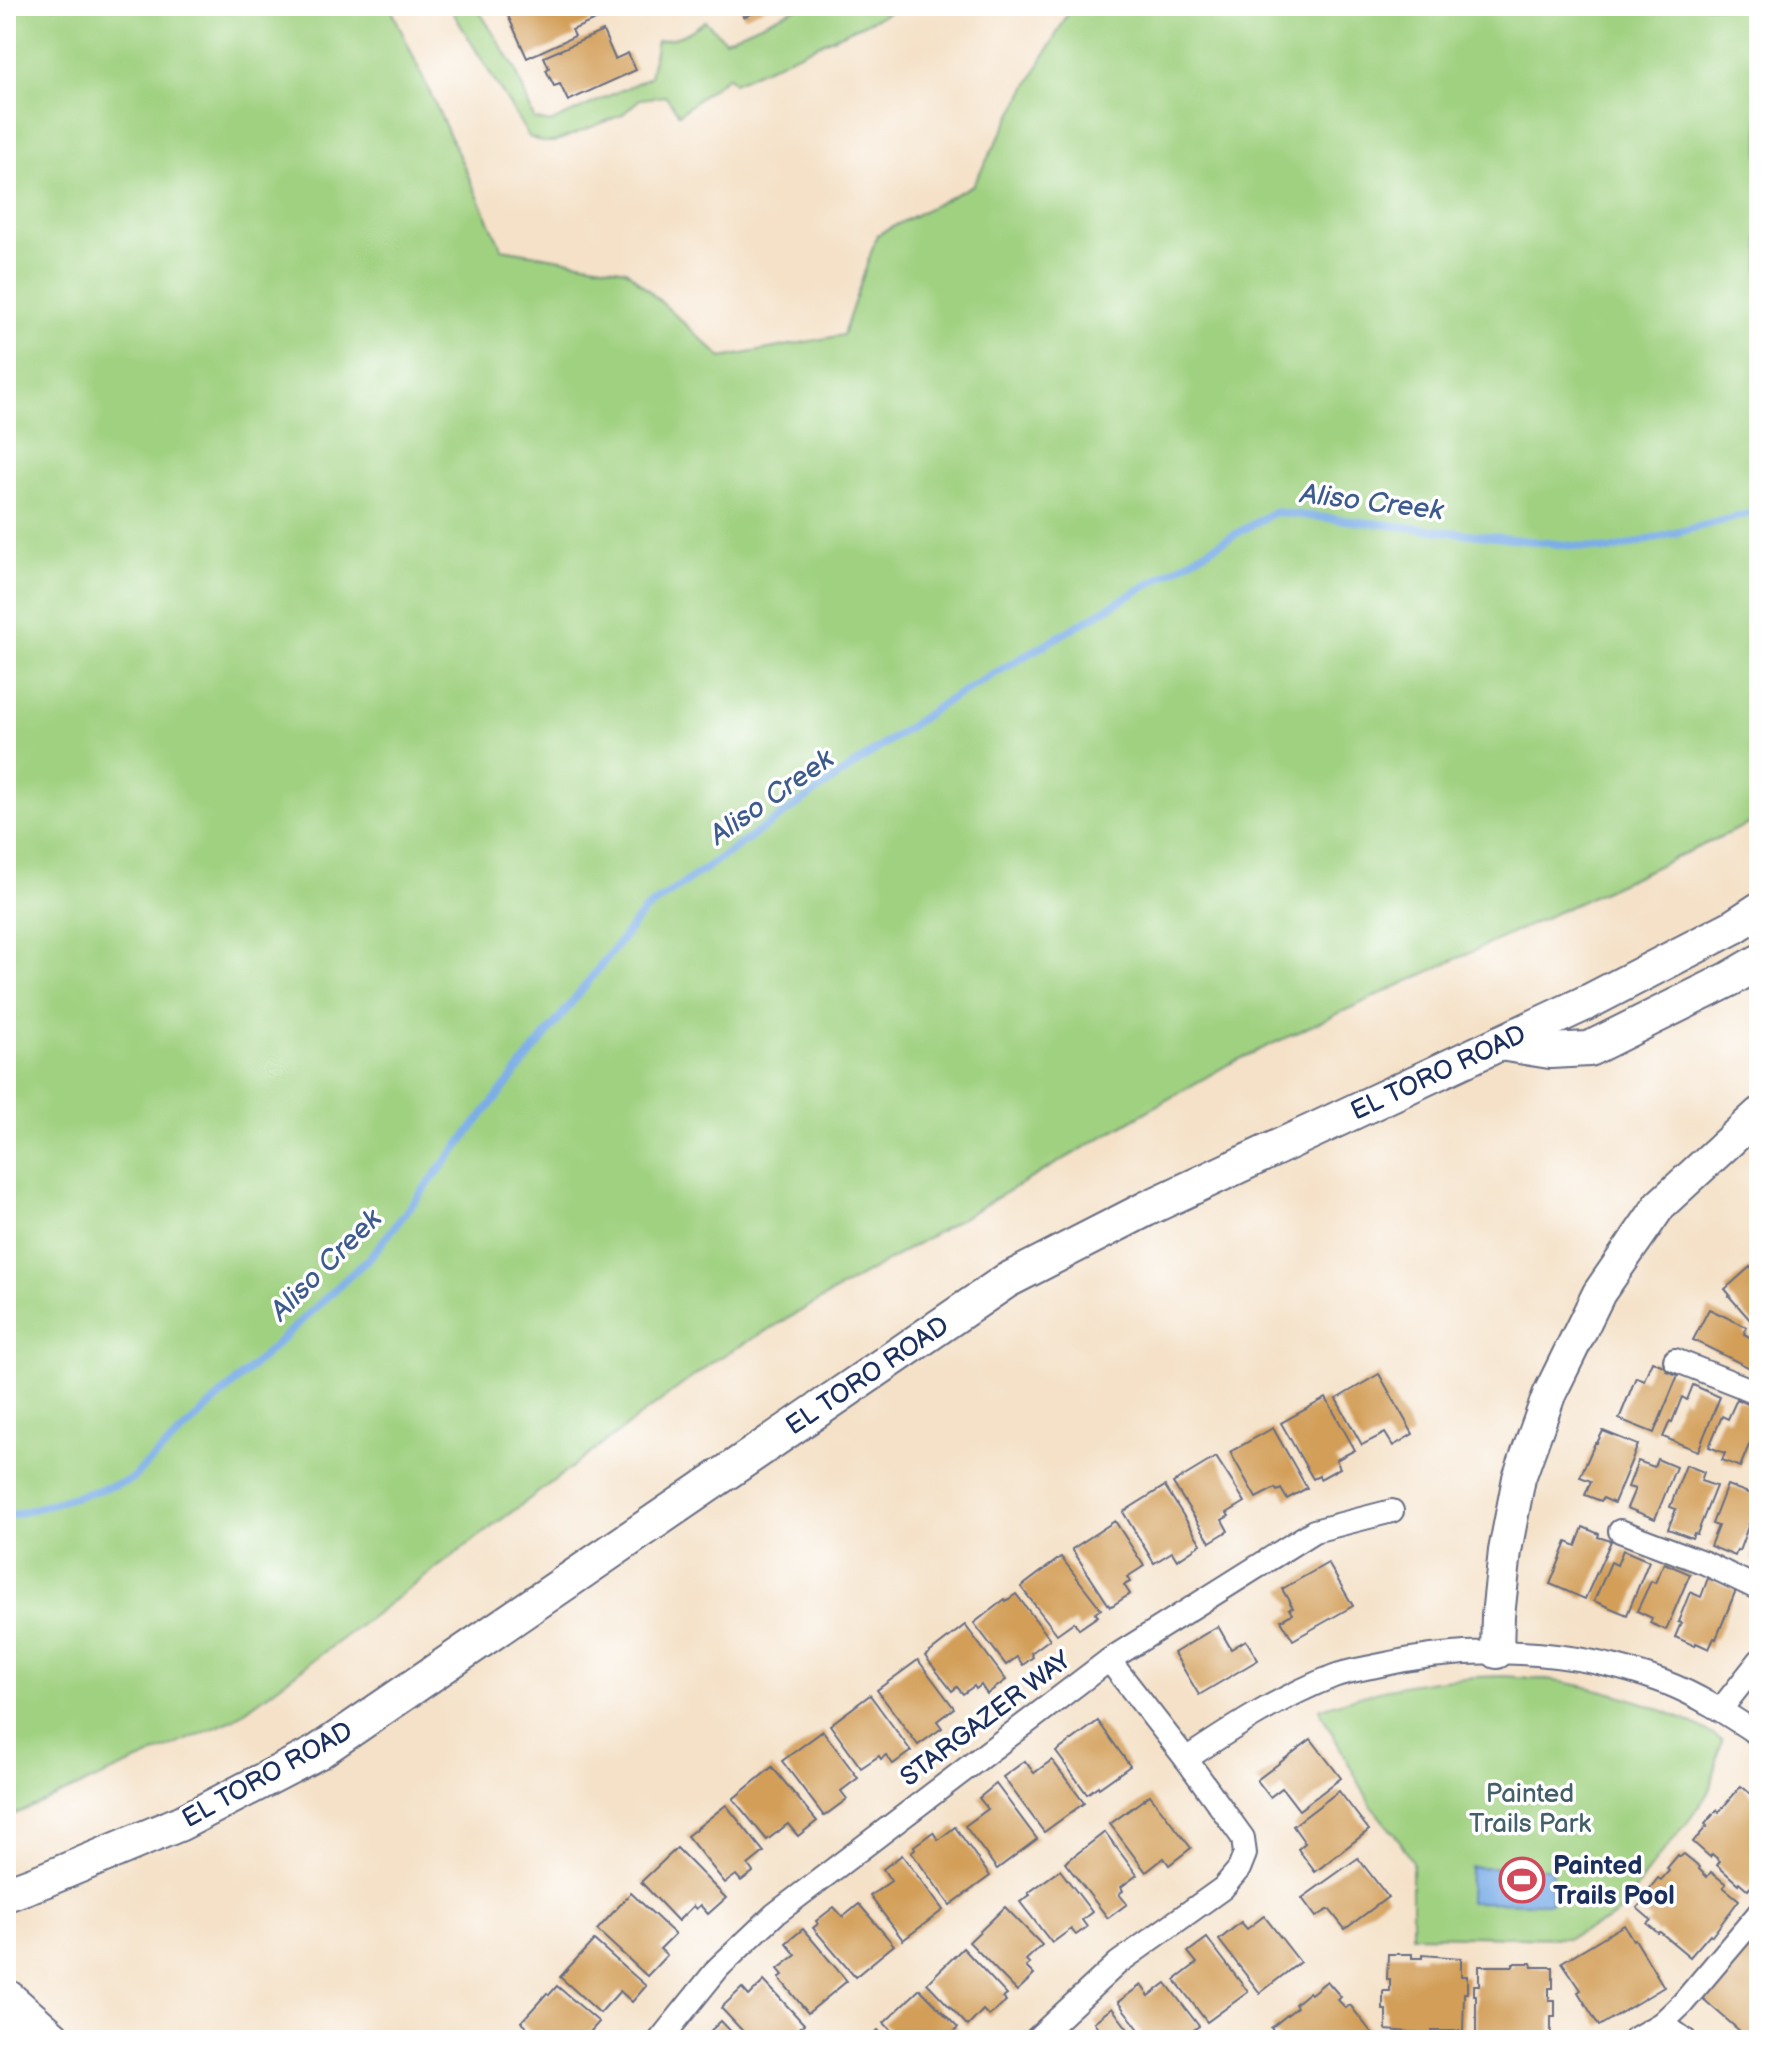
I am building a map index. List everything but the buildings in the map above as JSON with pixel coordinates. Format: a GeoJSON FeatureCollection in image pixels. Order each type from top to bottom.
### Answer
{"type":"FeatureCollection","features":[{"type":"Feature","properties":{"kind":"highway"},"geometry":{"type":"LineString","coordinates":[[13,2006],[51,2040]]}},
{"type":"Feature","properties":{"kind":"main road","name":"EL TORO ROAD"},"geometry":{"type":"LineString","coordinates":[[6,1894],[181,1823],[318,1752],[1006,1281],[1146,1209],[1590,1001],[1733,927],[1759,910]]}},
{"type":"Feature","properties":{"kind":"main road"},"geometry":{"type":"LineString","coordinates":[[1500,1043],[1550,1051],[1589,1049],[1759,962]]}},
{"type":"Feature","properties":{"kind":"street"},"geometry":{"type":"LineString","coordinates":[[1497,1652],[1505,1551],[1519,1478],[1549,1395],[1599,1293],[1660,1205],[1759,1114]]}},
{"type":"Feature","properties":{"kind":"street"},"geometry":{"type":"LineString","coordinates":[[1675,1360],[1759,1393]]}},
{"type":"Feature","properties":{"kind":"street","name":"STARGAZER WAY"},"geometry":{"type":"LineString","coordinates":[[660,2040],[719,1967],[775,1914],[1109,1660],[1314,1531],[1392,1511]]}},
{"type":"Feature","properties":{"kind":"street"},"geometry":{"type":"LineString","coordinates":[[1620,1531],[1705,1563],[1759,1589]]}},
{"type":"Feature","properties":{"kind":"street"},"geometry":{"type":"LineString","coordinates":[[1186,1759],[1260,1710],[1336,1675],[1412,1657],[1497,1652],[1557,1656],[1664,1682],[1721,1709],[1759,1735]]}},
{"type":"Feature","properties":{"kind":"street"},"geometry":{"type":"LineString","coordinates":[[1035,2040],[1118,1963],[1223,1888],[1239,1869],[1245,1854],[1243,1838],[1109,1660]]}},
{"type":"Feature","properties":{"kind":"street"},"geometry":{"type":"LineString","coordinates":[[1721,1709],[1759,1661]]}},
{"type":"Feature","properties":{"kind":"street"},"geometry":{"type":"LineString","coordinates":[[1633,2040],[1662,2023],[1682,2004],[1759,1913]]}},
{"type":"Feature","properties":{"kind":"street"},"geometry":{"type":"LineString","coordinates":[[1662,2023],[1685,2040]]}},
{"type":"Feature","properties":{"kind":"green space"},"geometry":{"type":"Polygon","coordinates":[[[6,6],[390,6],[502,249],[626,270],[722,358],[843,335],[877,235],[973,185],[1072,6],[1759,6],[1759,819],[1229,1064],[714,1361],[233,1720],[6,1818],[6,6]]]}},
{"type":"Feature","properties":{"kind":"green space"},"geometry":{"type":"Polygon","coordinates":[[[449,6],[476,6],[515,68],[534,119],[550,123],[650,77],[657,41],[683,35],[705,21],[725,40],[801,6],[903,6],[734,83],[728,76],[679,114],[666,96],[640,99],[622,115],[554,142],[542,142],[529,137],[449,6]]]}},
{"type":"Feature","properties":{"kind":"green space","name":"Painted Trails Park"},"geometry":{"type":"Polygon","coordinates":[[[1503,1676],[1561,1682],[1617,1694],[1671,1714],[1722,1740],[1709,1792],[1649,1869],[1622,1911],[1609,1920],[1568,1938],[1412,1935],[1412,1861],[1374,1810],[1319,1709],[1365,1694],[1410,1685],[1503,1676]]]}},
{"type":"Feature","properties":{"kind":"water","name":"Painted Trails Pool"},"geometry":{"type":"Polygon","coordinates":[[[1470,1867],[1552,1868],[1551,1903],[1469,1902],[1470,1867]]]}},
{"type":"Feature","properties":{"kind":"waterway","name":"Aliso Creek"},"geometry":{"type":"LineString","coordinates":[[6,1517],[129,1481],[372,1255],[644,911],[942,704],[1274,512],[1610,550],[1759,511]]}},
{"type":"Feature","properties":{"kind":"place","name":"Painted Trails Pool"},"geometry":{"type":"Point","coordinates":[1522,1880]}}]}
